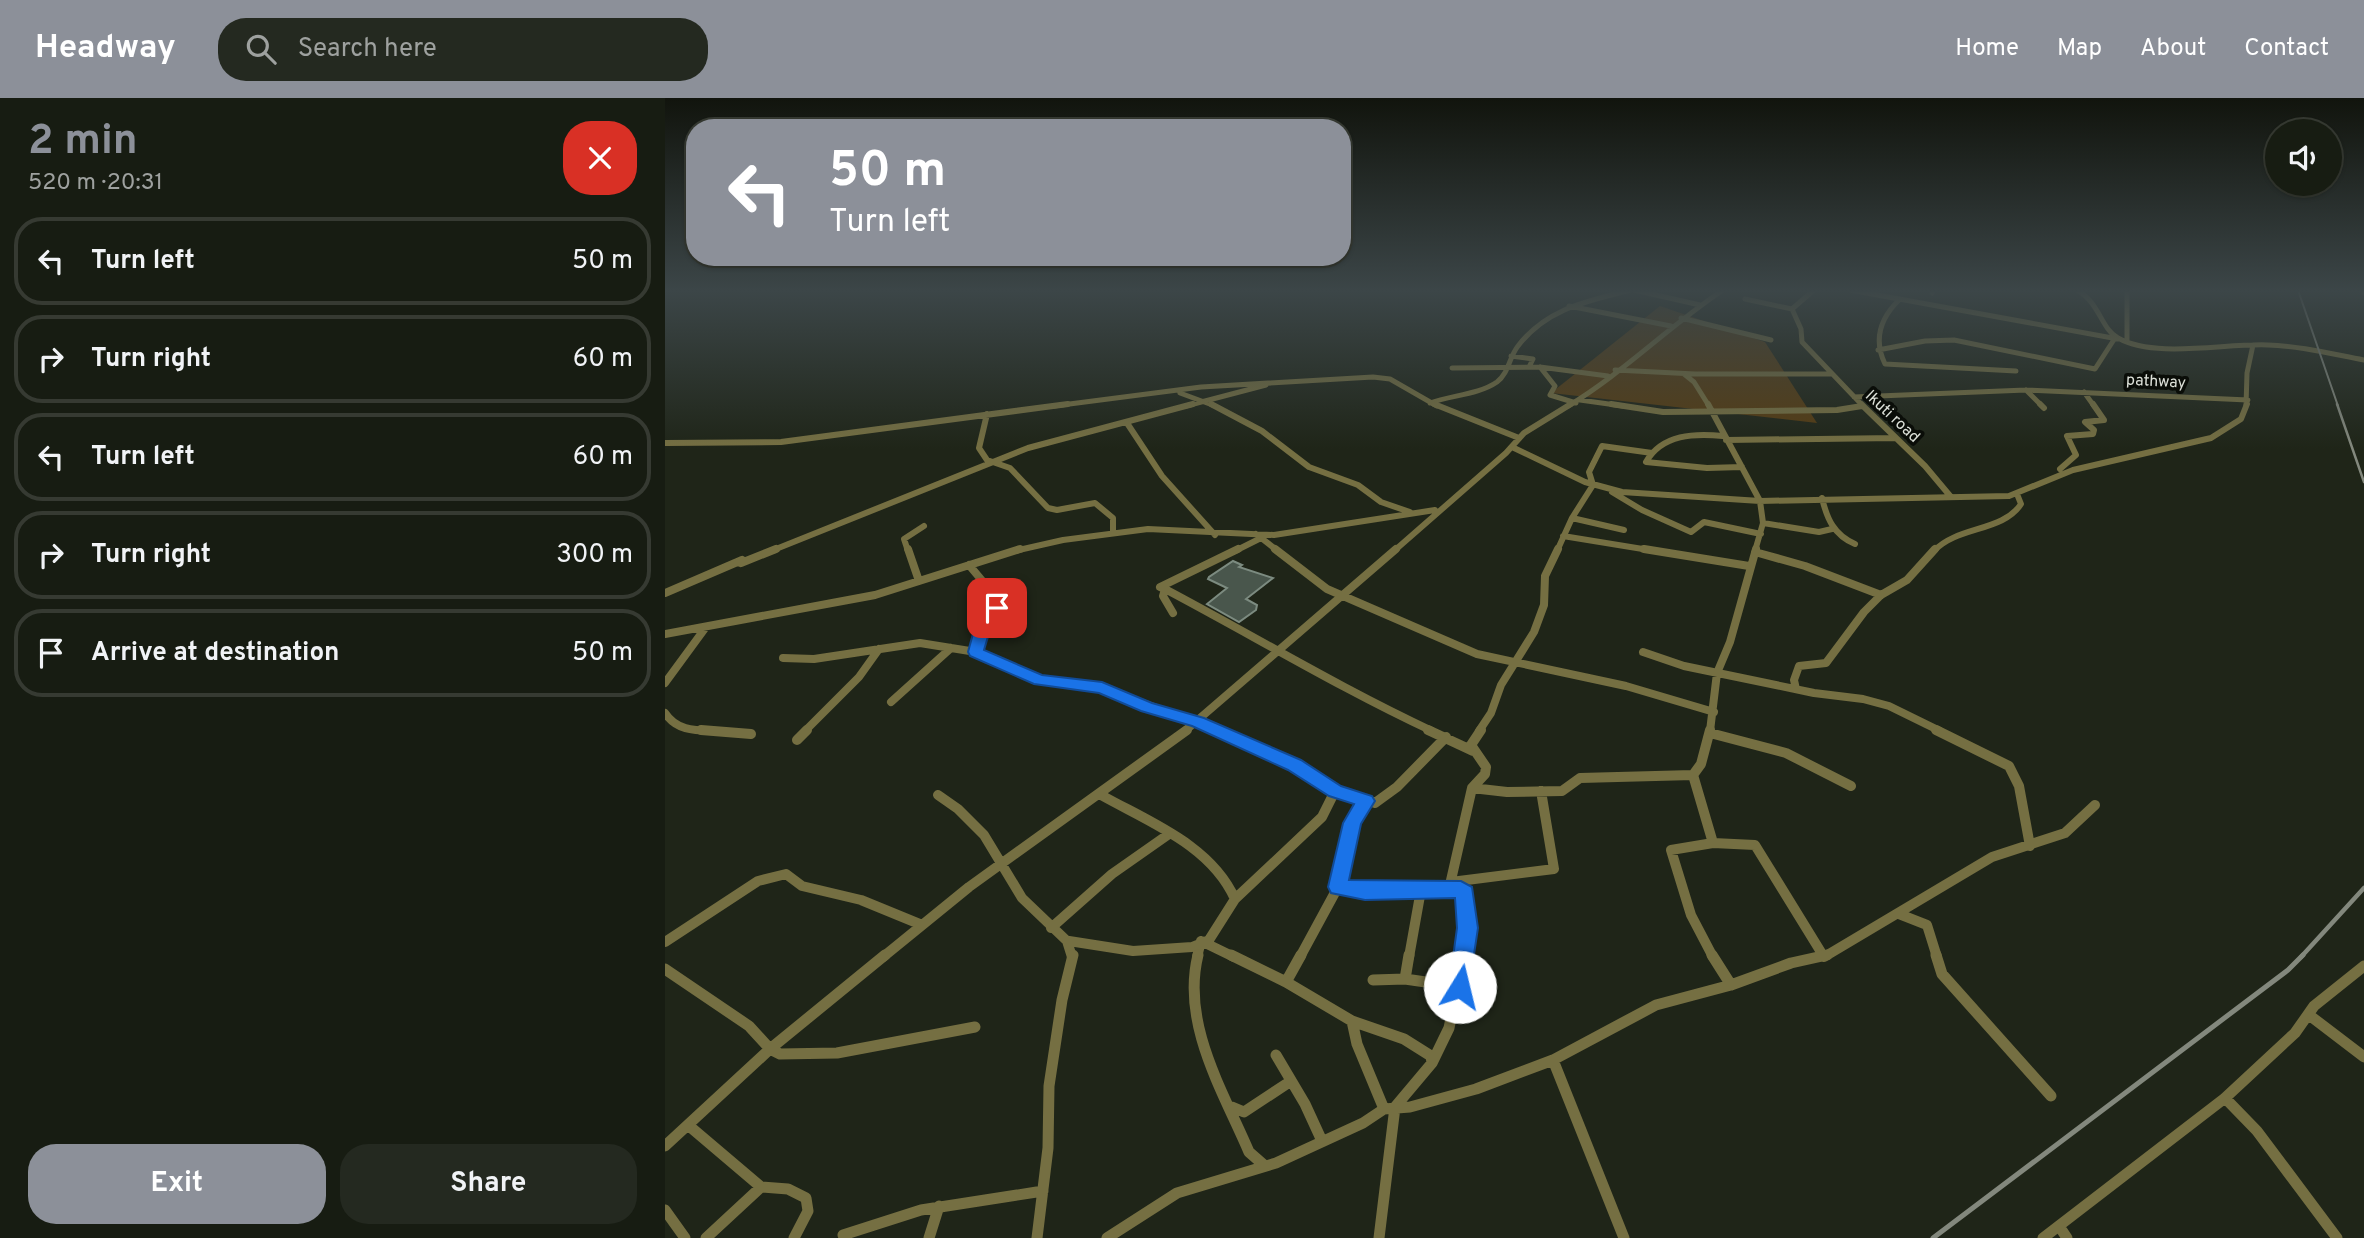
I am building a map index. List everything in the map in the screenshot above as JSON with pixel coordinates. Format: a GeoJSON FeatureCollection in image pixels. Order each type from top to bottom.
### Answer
{"type":"FeatureCollection","features":[{"type":"Feature","properties":{"kind":"street"},"geometry":{"type":"LineString","coordinates":[[1430,403],[1489,386],[1499,380],[1511,366],[1511,356],[1521,343]]}},
{"type":"Feature","properties":{"kind":"street"},"geometry":{"type":"LineString","coordinates":[[665,1146],[770,1049],[922,925],[1002,862],[1101,795],[1198,722],[1278,649],[1512,447],[1518,438],[1578,402],[1649,343]]}},
{"type":"Feature","properties":{"kind":"street","name":"Ikuti road"},"geometry":{"type":"LineString","coordinates":[[1803,343],[1862,406],[1926,466],[1951,497]]}},
{"type":"Feature","properties":{"kind":"street"},"geometry":{"type":"LineString","coordinates":[[1879,343],[1878,350],[1883,362],[1889,365],[2016,371]]}},
{"type":"Feature","properties":{"kind":"street"},"geometry":{"type":"LineString","coordinates":[[1878,350],[1914,343]]}},
{"type":"Feature","properties":{"kind":"street"},"geometry":{"type":"LineString","coordinates":[[1970,343],[2095,369],[2117,343]]}},
{"type":"Feature","properties":{"kind":"street"},"geometry":{"type":"LineString","coordinates":[[2158,343],[2183,346],[2253,345],[2364,360]]}},
{"type":"Feature","properties":{"kind":"street"},"geometry":{"type":"LineString","coordinates":[[1610,491],[1760,501],[2017,494],[2071,470],[2213,438],[2235,426],[2245,413],[2248,400],[2247,374],[2253,345]]}},
{"type":"Feature","properties":{"kind":"street"},"geometry":{"type":"LineString","coordinates":[[1511,356],[1533,359],[1529,367]]}},
{"type":"Feature","properties":{"kind":"street"},"geometry":{"type":"LineString","coordinates":[[1452,368],[1511,366],[1612,373],[1832,374]]}},
{"type":"Feature","properties":{"kind":"street"},"geometry":{"type":"LineString","coordinates":[[1540,367],[1555,386],[1550,395],[1578,402],[1663,412],[1837,410],[1862,406]]}},
{"type":"Feature","properties":{"kind":"street"},"geometry":{"type":"LineString","coordinates":[[1684,374],[1693,382],[1742,467],[1760,501],[1763,523],[1730,642],[1717,673],[1710,733],[1701,764],[1693,775],[1695,790],[1713,843]]}},
{"type":"Feature","properties":{"kind":"street"},"geometry":{"type":"LineString","coordinates":[[665,443],[717,446],[781,442],[1167,391],[1382,377],[1430,403],[1518,438]]}},
{"type":"Feature","properties":{"kind":"street"},"geometry":{"type":"LineString","coordinates":[[665,593],[1028,448],[1260,388],[1269,383]]}},
{"type":"Feature","properties":{"kind":"street"},"geometry":{"type":"LineString","coordinates":[[2027,390],[2044,408]]}},
{"type":"Feature","properties":{"kind":"street","name":"pathway"},"geometry":{"type":"LineString","coordinates":[[1853,397],[2027,390],[2248,400]]}},
{"type":"Feature","properties":{"kind":"street"},"geometry":{"type":"LineString","coordinates":[[1167,391],[1189,394],[1207,402],[1262,431],[1310,467],[1358,485],[1381,502],[1427,520]]}},
{"type":"Feature","properties":{"kind":"street"},"geometry":{"type":"LineString","coordinates":[[2060,469],[2076,455],[2067,436],[2093,434],[2094,430],[2085,422],[2104,420],[2102,413],[2084,392]]}},
{"type":"Feature","properties":{"kind":"street"},"geometry":{"type":"LineString","coordinates":[[987,414],[978,447],[984,458],[1010,468],[1048,508],[1056,510],[1095,503],[1114,520],[1113,532]]}},
{"type":"Feature","properties":{"kind":"street"},"geometry":{"type":"LineString","coordinates":[[1127,423],[1161,476],[1215,534]]}},
{"type":"Feature","properties":{"kind":"street"},"geometry":{"type":"LineString","coordinates":[[1742,467],[1712,469],[1646,462],[1652,453],[1683,435],[1725,438],[1896,438]]}},
{"type":"Feature","properties":{"kind":"street"},"geometry":{"type":"LineString","coordinates":[[1473,751],[1474,739],[1541,616],[1546,590],[1545,576],[1572,518],[1593,485],[1589,472],[1602,446],[1652,453]]}},
{"type":"Feature","properties":{"kind":"street"},"geometry":{"type":"LineString","coordinates":[[1512,447],[1610,491],[1642,510],[1691,533],[1705,522],[1761,534]]}},
{"type":"Feature","properties":{"kind":"street"},"geometry":{"type":"LineString","coordinates":[[1796,689],[1794,680],[1799,666],[1826,663],[1881,595],[1907,580],[1940,544],[2014,514],[2021,504],[2017,494]]}},
{"type":"Feature","properties":{"kind":"street"},"geometry":{"type":"LineString","coordinates":[[1822,498],[1832,529],[1855,544]]}},
{"type":"Feature","properties":{"kind":"street"},"geometry":{"type":"LineString","coordinates":[[665,634],[862,598],[1032,546],[1113,532],[1164,529],[1259,536],[1288,534],[1438,510]]}},
{"type":"Feature","properties":{"kind":"street"},"geometry":{"type":"LineString","coordinates":[[1572,518],[1624,530]]}},
{"type":"Feature","properties":{"kind":"street"},"geometry":{"type":"LineString","coordinates":[[1763,523],[1819,532],[1832,529]]}},
{"type":"Feature","properties":{"kind":"street"},"geometry":{"type":"LineString","coordinates":[[919,582],[904,539],[924,526]]}},
{"type":"Feature","properties":{"kind":"street"},"geometry":{"type":"LineString","coordinates":[[1259,536],[1160,587],[1278,649],[1348,692],[1473,751],[1486,766],[1485,774],[1472,788],[1450,885]]}},
{"type":"Feature","properties":{"kind":"street"},"geometry":{"type":"LineString","coordinates":[[1259,536],[1313,580],[1340,596],[1477,654],[1626,686],[1714,712]]}},
{"type":"Feature","properties":{"kind":"street"},"geometry":{"type":"LineString","coordinates":[[1563,536],[1749,566]]}},
{"type":"Feature","properties":{"kind":"street"},"geometry":{"type":"LineString","coordinates":[[1755,552],[1805,566],[1881,595]]}},
{"type":"Feature","properties":{"kind":"street"},"geometry":{"type":"LineString","coordinates":[[969,565],[1000,602],[982,630],[976,652]]}},
{"type":"Feature","properties":{"kind":"street"},"geometry":{"type":"LineString","coordinates":[[1165,589],[1163,596],[1173,613]]}},
{"type":"Feature","properties":{"kind":"street"},"geometry":{"type":"LineString","coordinates":[[665,683],[706,627]]}},
{"type":"Feature","properties":{"kind":"street"},"geometry":{"type":"LineString","coordinates":[[783,658],[814,659],[920,643],[976,652],[1039,680],[1102,688],[1147,707],[1198,722],[1295,765],[1335,791],[1366,801],[1380,801],[1446,737]]}},
{"type":"Feature","properties":{"kind":"street"},"geometry":{"type":"LineString","coordinates":[[891,702],[951,648]]}},
{"type":"Feature","properties":{"kind":"street"},"geometry":{"type":"LineString","coordinates":[[797,740],[859,677],[879,649]]}},
{"type":"Feature","properties":{"kind":"street"},"geometry":{"type":"LineString","coordinates":[[1643,652],[1717,673],[1889,706],[2009,766],[2019,781],[2024,833],[2029,846]]}},
{"type":"Feature","properties":{"kind":"street"},"geometry":{"type":"LineString","coordinates":[[665,713],[673,725],[681,728],[751,734]]}},
{"type":"Feature","properties":{"kind":"street"},"geometry":{"type":"LineString","coordinates":[[1710,733],[1786,753],[1851,786]]}},
{"type":"Feature","properties":{"kind":"street"},"geometry":{"type":"LineString","coordinates":[[1472,788],[1562,791],[1580,778],[1693,775]]}},
{"type":"Feature","properties":{"kind":"street"},"geometry":{"type":"LineString","coordinates":[[939,795],[972,821],[1002,862],[1021,897],[1051,928],[1069,941],[1133,951],[1192,947],[1201,941],[1209,940],[1235,900],[1300,835],[1322,817],[1335,791]]}},
{"type":"Feature","properties":{"kind":"street"},"geometry":{"type":"LineString","coordinates":[[1338,887],[1365,891],[1421,890],[1548,872],[1554,869],[1541,791]]}},
{"type":"Feature","properties":{"kind":"street"},"geometry":{"type":"LineString","coordinates":[[1101,795],[1169,834],[1223,873],[1235,900]]}},
{"type":"Feature","properties":{"kind":"street"},"geometry":{"type":"LineString","coordinates":[[1286,982],[1338,887],[1352,823],[1366,801]]}},
{"type":"Feature","properties":{"kind":"street"},"geometry":{"type":"LineString","coordinates":[[1389,1108],[1411,1107],[1476,1089],[1553,1060],[1656,1004],[1731,985],[1791,963],[1824,957],[1992,857],[2065,833],[2095,806]]}},
{"type":"Feature","properties":{"kind":"street"},"geometry":{"type":"LineString","coordinates":[[1051,928],[1134,857],[1169,834]]}},
{"type":"Feature","properties":{"kind":"street"},"geometry":{"type":"LineString","coordinates":[[1731,985],[1707,949],[1691,915],[1671,850],[1713,843],[1755,845],[1824,957]]}},
{"type":"Feature","properties":{"kind":"street"},"geometry":{"type":"LineString","coordinates":[[665,942],[758,881],[786,874],[802,886],[861,900],[922,925]]}},
{"type":"Feature","properties":{"kind":"street"},"geometry":{"type":"LineString","coordinates":[[1107,1238],[1177,1194],[1210,1181],[1265,1166],[1322,1142],[1389,1108],[1432,1063],[1449,1027],[1460,987],[1468,928],[1464,893],[1450,885]]}},
{"type":"Feature","properties":{"kind":"street"},"geometry":{"type":"LineString","coordinates":[[1405,979],[1421,890]]}},
{"type":"Feature","properties":{"kind":"street"},"geometry":{"type":"LineString","coordinates":[[1899,914],[1927,925],[1942,974],[2051,1096]]}},
{"type":"Feature","properties":{"kind":"street"},"geometry":{"type":"LineString","coordinates":[[1037,1238],[1048,1148],[1051,1068],[1073,956],[1069,941]]}},
{"type":"Feature","properties":{"kind":"street"},"geometry":{"type":"LineString","coordinates":[[1201,941],[1286,982],[1352,1021],[1419,1047],[1431,1056],[1432,1063]]}},
{"type":"Feature","properties":{"kind":"street"},"geometry":{"type":"LineString","coordinates":[[1201,941],[1194,970],[1197,1030],[1249,1152],[1265,1166]]}},
{"type":"Feature","properties":{"kind":"street"},"geometry":{"type":"LineString","coordinates":[[2043,1238],[2063,1232],[2081,1212],[2225,1098],[2295,1033],[2314,1006],[2364,966]]}},
{"type":"Feature","properties":{"kind":"street"},"geometry":{"type":"LineString","coordinates":[[665,969],[749,1026],[770,1049],[780,1054],[813,1056],[975,1027]]}},
{"type":"Feature","properties":{"kind":"street"},"geometry":{"type":"LineString","coordinates":[[1373,980],[1405,979],[1460,987]]}},
{"type":"Feature","properties":{"kind":"street"},"geometry":{"type":"LineString","coordinates":[[2309,1015],[2364,1057]]}},
{"type":"Feature","properties":{"kind":"street"},"geometry":{"type":"LineString","coordinates":[[1352,1021],[1356,1048],[1389,1108],[1379,1238]]}},
{"type":"Feature","properties":{"kind":"street"},"geometry":{"type":"LineString","coordinates":[[1276,1055],[1322,1142]]}},
{"type":"Feature","properties":{"kind":"street"},"geometry":{"type":"LineString","coordinates":[[1553,1060],[1624,1238]]}},
{"type":"Feature","properties":{"kind":"street"},"geometry":{"type":"LineString","coordinates":[[1232,1107],[1244,1112],[1291,1081]]}},
{"type":"Feature","properties":{"kind":"street"},"geometry":{"type":"LineString","coordinates":[[2225,1098],[2257,1131],[2337,1238]]}},
{"type":"Feature","properties":{"kind":"street"},"geometry":{"type":"LineString","coordinates":[[688,1125],[761,1187],[787,1189],[806,1198],[808,1211],[794,1238]]}},
{"type":"Feature","properties":{"kind":"street"},"geometry":{"type":"LineString","coordinates":[[706,1238],[761,1187]]}},
{"type":"Feature","properties":{"kind":"street"},"geometry":{"type":"LineString","coordinates":[[843,1235],[939,1206],[1043,1191]]}},
{"type":"Feature","properties":{"kind":"street"},"geometry":{"type":"LineString","coordinates":[[929,1238],[939,1206]]}},
{"type":"Feature","properties":{"kind":"street"},"geometry":{"type":"LineString","coordinates":[[665,1210],[685,1238]]}},
{"type":"Feature","properties":{"kind":"shaded area"},"geometry":{"type":"Polygon","coordinates":[[[1613,343],[1766,343],[1817,423],[1551,393],[1613,343]]]}},
{"type":"Feature","properties":{"kind":"building"},"geometry":{"type":"Polygon","coordinates":[[[1233,561],[1242,565],[1239,567],[1273,578],[1246,599],[1257,605],[1256,610],[1239,622],[1207,604],[1227,588],[1208,579],[1209,577],[1233,561]]]}},
{"type":"Feature","properties":{"kind":"railway"},"geometry":{"type":"LineString","coordinates":[[2316,343],[2338,406]]}},
{"type":"Feature","properties":{"kind":"railway"},"geometry":{"type":"LineString","coordinates":[[2337,404],[2364,482]]}},
{"type":"Feature","properties":{"kind":"railway"},"geometry":{"type":"LineString","coordinates":[[2301,957],[2364,888]]}},
{"type":"Feature","properties":{"kind":"railway"},"geometry":{"type":"LineString","coordinates":[[1933,1238],[2288,970],[2301,957]]}},
{"type":"Feature","properties":{"kind":"route"},"geometry":{"type":"LineString","coordinates":[[997,608],[982,630],[976,652],[1039,680],[1102,688],[1147,707],[1198,722],[1295,765],[1335,791],[1366,801],[1352,823],[1338,887],[1365,891],[1395,888],[1461,890],[1464,893],[1468,928],[1460,987]]}}]}
